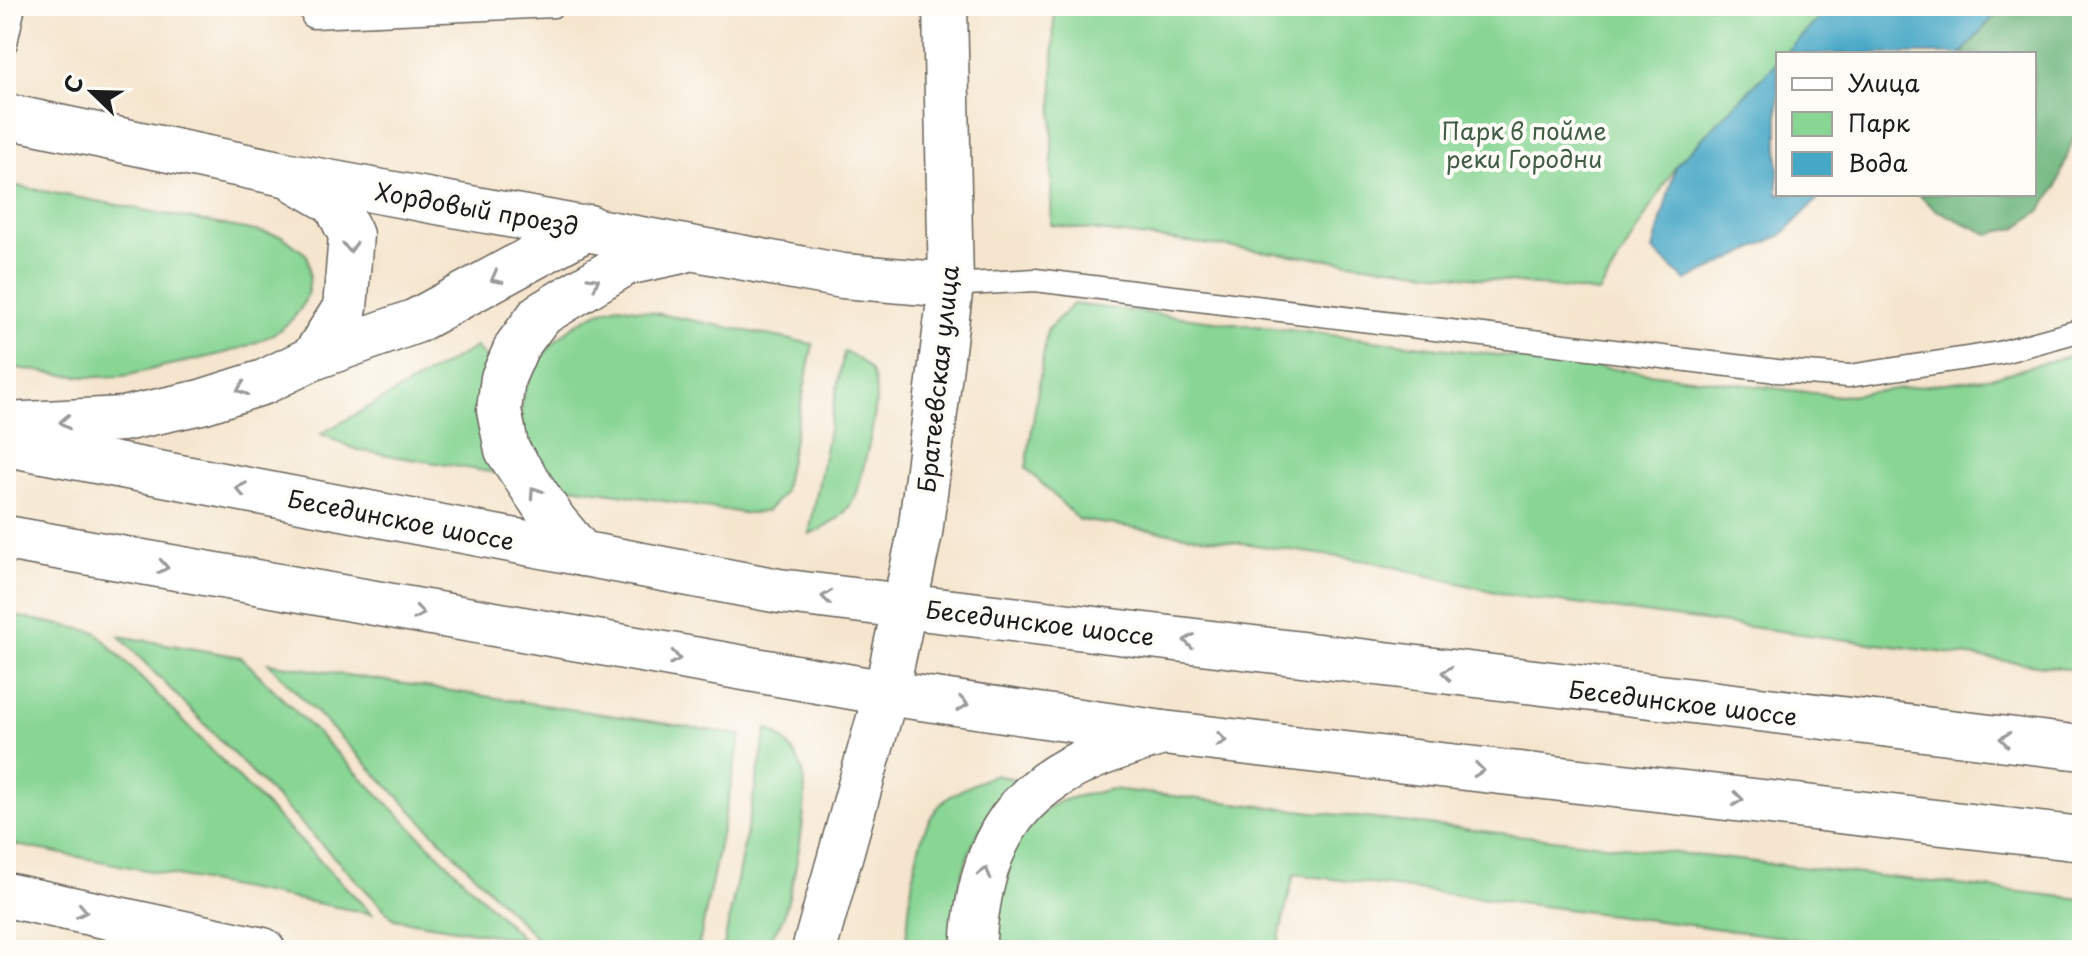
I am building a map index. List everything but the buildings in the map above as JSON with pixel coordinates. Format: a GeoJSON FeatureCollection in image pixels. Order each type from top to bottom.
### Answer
{"type":"FeatureCollection","features":[{"type":"Feature","properties":{"kind":"main road","name":"Братеевская улица"},"geometry":{"type":"LineString","coordinates":[[814,950],[886,693],[920,533],[951,285],[945,6]]}},
{"type":"Feature","properties":{"kind":"main road","name":"Хордовый проезд"},"geometry":{"type":"LineString","coordinates":[[6,116],[284,174],[589,227],[843,276],[951,285]]}},
{"type":"Feature","properties":{"kind":"main road"},"geometry":{"type":"LineString","coordinates":[[284,174],[335,203],[351,235],[345,308],[313,358]]}},
{"type":"Feature","properties":{"kind":"main road"},"geometry":{"type":"LineString","coordinates":[[6,425],[123,419],[201,402],[264,382],[313,358],[416,321],[589,227]]}},
{"type":"Feature","properties":{"kind":"main road"},"geometry":{"type":"LineString","coordinates":[[582,554],[555,522],[507,450],[499,410],[503,378],[517,346],[540,315],[626,263],[696,248]]}},
{"type":"Feature","properties":{"kind":"main road","name":"Бесединское шоссе"},"geometry":{"type":"LineString","coordinates":[[6,444],[779,591],[2082,748]]}},
{"type":"Feature","properties":{"kind":"main road"},"geometry":{"type":"LineString","coordinates":[[6,538],[886,693],[1163,733],[2082,839]]}},
{"type":"Feature","properties":{"kind":"main road"},"geometry":{"type":"LineString","coordinates":[[974,950],[977,908],[992,850],[1007,822],[1027,796],[1114,747],[1163,733]]}},
{"type":"Feature","properties":{"kind":"main road"},"geometry":{"type":"LineString","coordinates":[[6,895],[263,950]]}},
{"type":"Feature","properties":{"kind":"lane"},"geometry":{"type":"LineString","coordinates":[[6,43],[14,6]]}},
{"type":"Feature","properties":{"kind":"lane"},"geometry":{"type":"LineString","coordinates":[[313,17],[553,6]]}},
{"type":"Feature","properties":{"kind":"lane"},"geometry":{"type":"LineString","coordinates":[[951,285],[1035,280],[1777,371],[1849,376],[1999,353],[2082,330]]}},
{"type":"Feature","properties":{"kind":"green space","name":"Парк в пойме реки Городни"},"geometry":{"type":"Polygon","coordinates":[[[1054,6],[1831,6],[1786,52],[1776,52],[1776,63],[1676,165],[1599,293],[1051,225],[1054,6]]]}},
{"type":"Feature","properties":{"kind":"green space"},"geometry":{"type":"Polygon","coordinates":[[[2003,6],[2082,6],[2082,114],[2056,188],[2040,211],[2016,228],[1988,234],[1934,209],[1920,196],[2036,196],[2036,52],[1963,52],[2003,6]]]}},
{"type":"Feature","properties":{"kind":"green space"},"geometry":{"type":"Polygon","coordinates":[[[6,184],[282,236],[307,255],[309,283],[302,306],[288,324],[244,347],[128,375],[78,376],[6,366],[6,184]]]}},
{"type":"Feature","properties":{"kind":"green space"},"geometry":{"type":"Polygon","coordinates":[[[1073,304],[1840,396],[1994,377],[2082,352],[2082,671],[1507,595],[1374,562],[1079,520],[1026,468],[1047,330],[1073,304]]]}},
{"type":"Feature","properties":{"kind":"green space"},"geometry":{"type":"Polygon","coordinates":[[[619,306],[813,344],[783,494],[767,511],[750,514],[552,484],[534,456],[522,424],[522,403],[527,383],[536,365],[564,333],[600,312],[619,306]]]}},
{"type":"Feature","properties":{"kind":"green space"},"geometry":{"type":"Polygon","coordinates":[[[476,347],[487,359],[480,391],[481,430],[496,473],[357,450],[321,434],[476,347]]]}},
{"type":"Feature","properties":{"kind":"green space"},"geometry":{"type":"Polygon","coordinates":[[[844,352],[864,364],[875,381],[872,430],[853,501],[838,519],[809,534],[844,352]]]}},
{"type":"Feature","properties":{"kind":"green space"},"geometry":{"type":"Polygon","coordinates":[[[6,614],[96,632],[372,914],[6,843],[6,614]]]}},
{"type":"Feature","properties":{"kind":"green space"},"geometry":{"type":"Polygon","coordinates":[[[119,636],[241,657],[524,940],[394,919],[119,636]]]}},
{"type":"Feature","properties":{"kind":"green space"},"geometry":{"type":"Polygon","coordinates":[[[268,663],[741,735],[698,950],[569,950],[543,945],[268,663]]]}},
{"type":"Feature","properties":{"kind":"green space"},"geometry":{"type":"Polygon","coordinates":[[[767,729],[788,745],[802,769],[805,800],[796,863],[784,915],[766,943],[759,950],[723,950],[767,729]]]}},
{"type":"Feature","properties":{"kind":"green space"},"geometry":{"type":"Polygon","coordinates":[[[993,775],[1017,779],[987,817],[968,857],[957,901],[954,950],[905,950],[913,875],[930,819],[951,796],[993,775]]]}},
{"type":"Feature","properties":{"kind":"green space"},"geometry":{"type":"Polygon","coordinates":[[[1111,789],[2082,899],[2082,950],[1883,950],[1294,874],[1276,950],[994,950],[1001,888],[1015,847],[1025,829],[1039,814],[1057,803],[1111,789]]]}},
{"type":"Feature","properties":{"kind":"water"},"geometry":{"type":"Polygon","coordinates":[[[1831,6],[2003,6],[1963,52],[1786,52],[1831,6]]]}},
{"type":"Feature","properties":{"kind":"water"},"geometry":{"type":"Polygon","coordinates":[[[1776,63],[1776,196],[1821,196],[1782,235],[1686,281],[1653,250],[1676,165],[1776,63]]]}}]}
